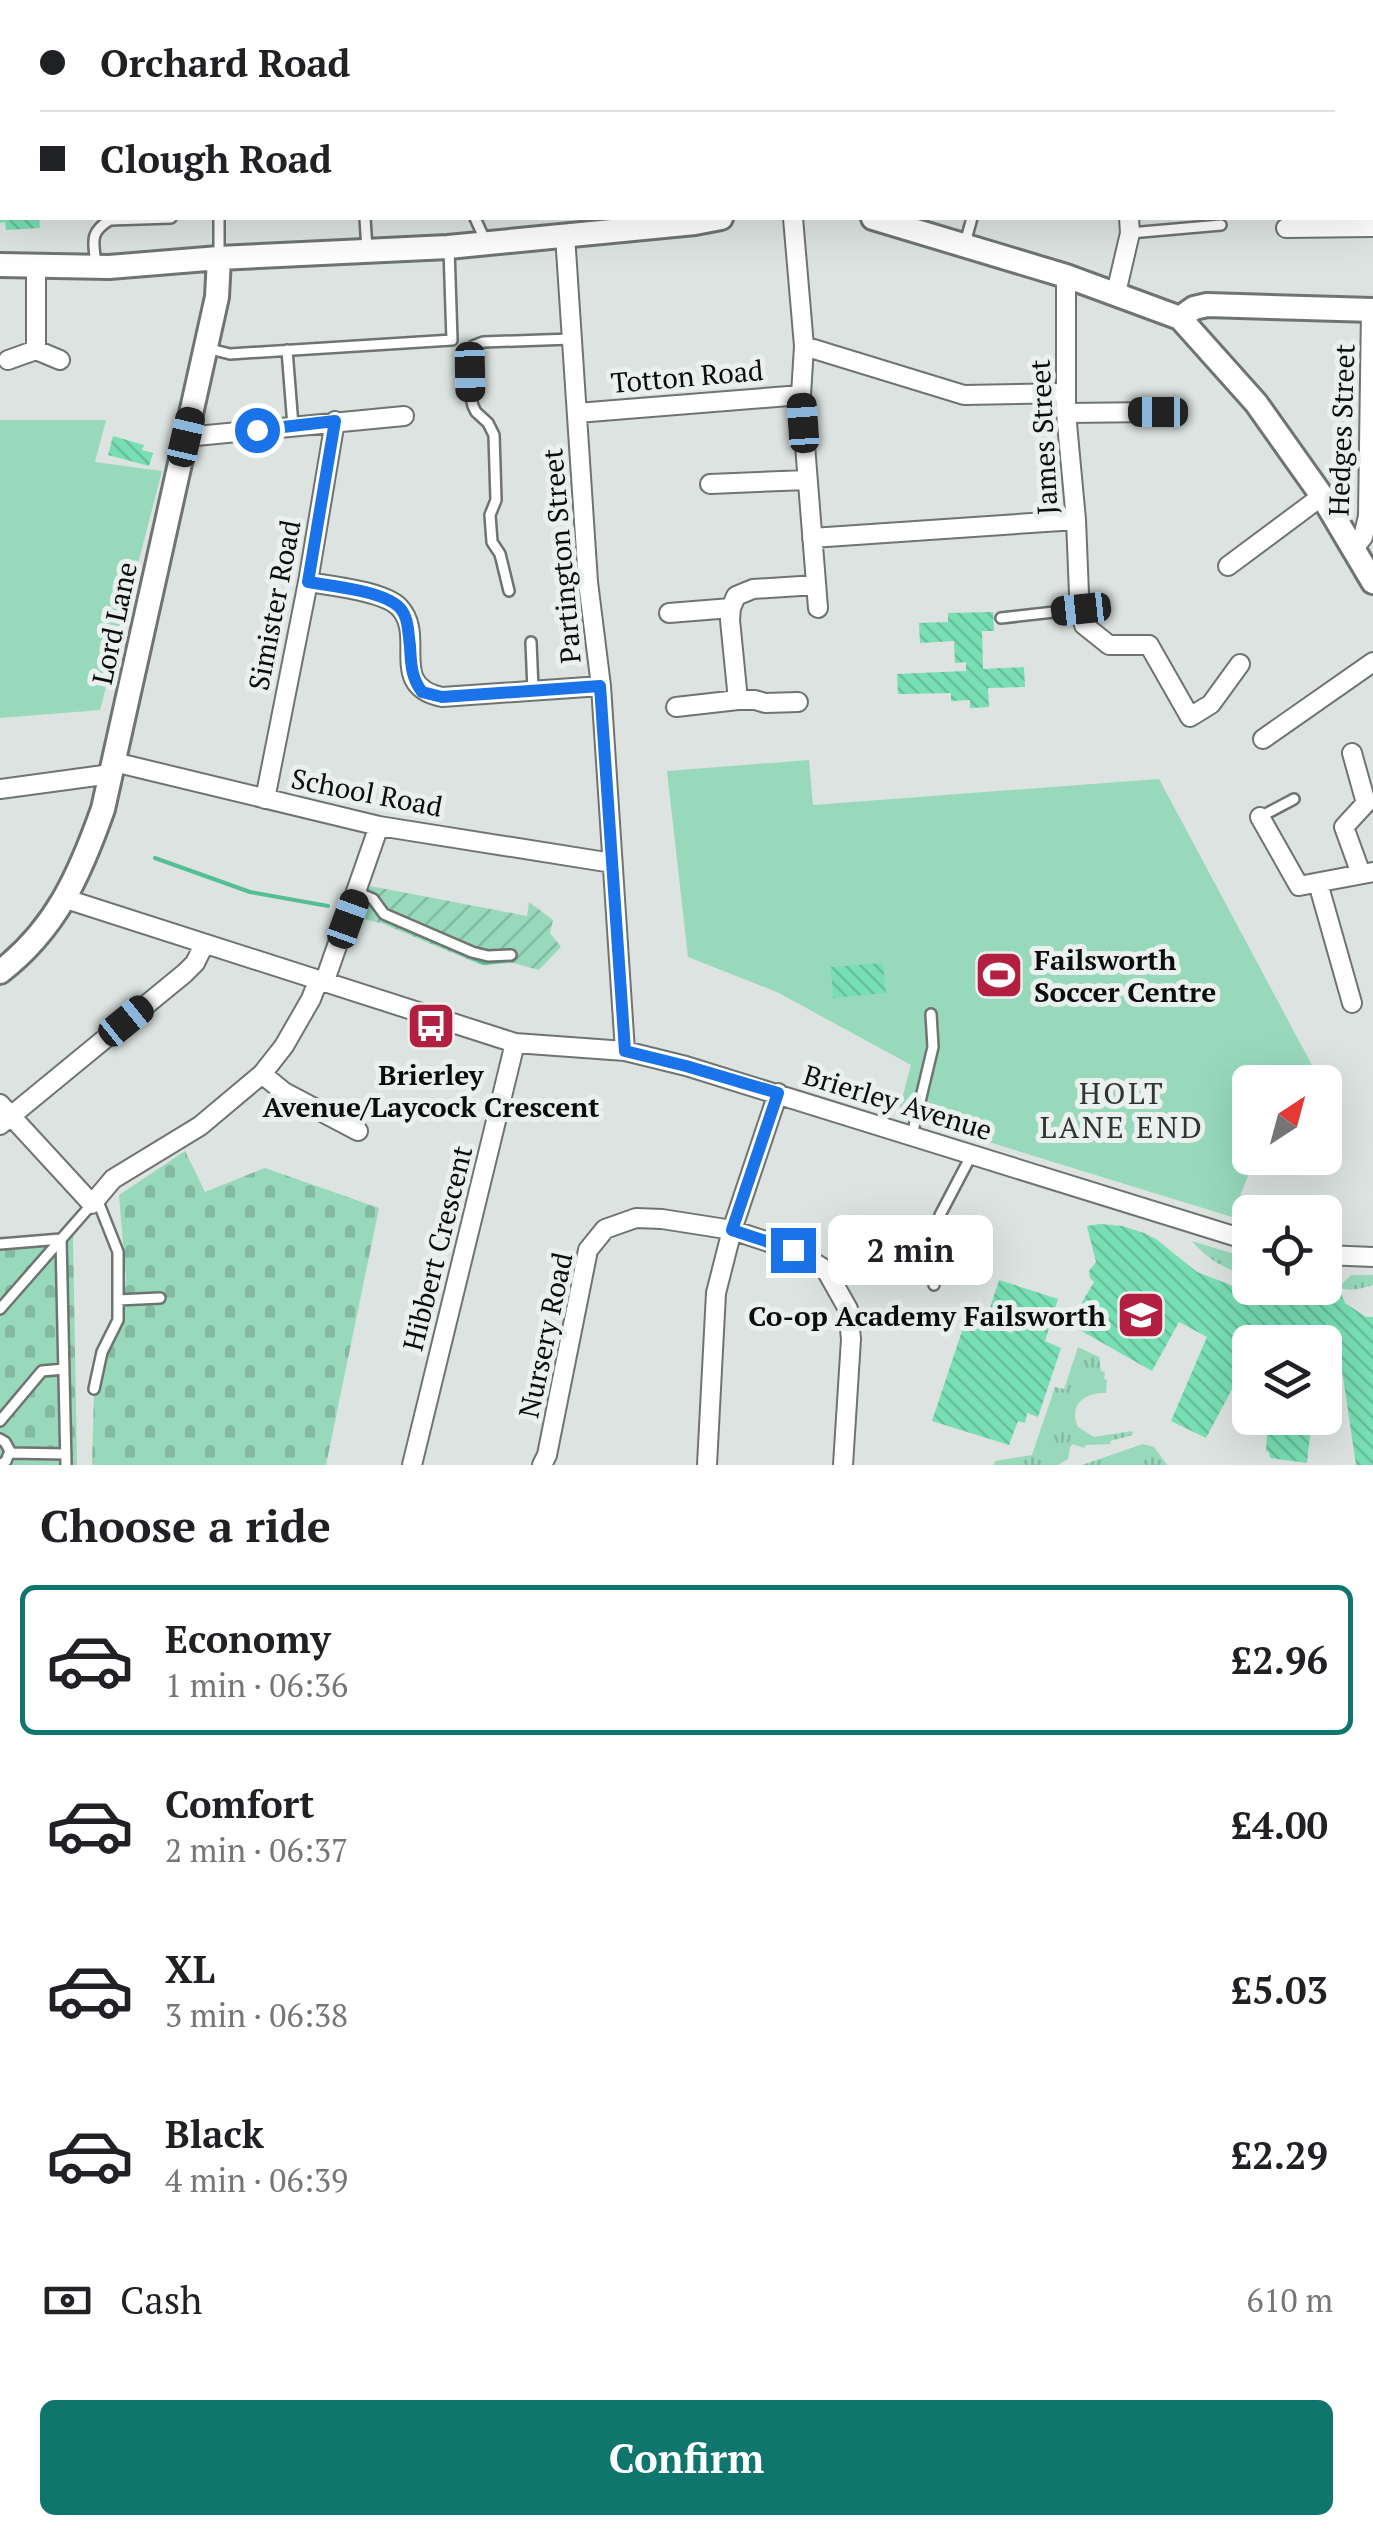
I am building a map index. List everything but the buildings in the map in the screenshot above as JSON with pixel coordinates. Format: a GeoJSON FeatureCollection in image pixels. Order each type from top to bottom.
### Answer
{"type":"FeatureCollection","features":[{"type":"Feature","properties":{"kind":"street"},"geometry":{"type":"LineString","coordinates":[[0,265],[96,266],[448,247],[565,236],[591,225],[695,220]]}},
{"type":"Feature","properties":{"kind":"street"},"geometry":{"type":"LineString","coordinates":[[792,220],[804,346],[801,394],[818,608]]}},
{"type":"Feature","properties":{"kind":"street"},"geometry":{"type":"LineString","coordinates":[[880,220],[1066,276],[1180,318],[1256,403],[1322,496],[1363,544],[1373,582]]}},
{"type":"Feature","properties":{"kind":"street"},"geometry":{"type":"LineString","coordinates":[[1116,293],[1130,225]]}},
{"type":"Feature","properties":{"kind":"street"},"geometry":{"type":"LineString","coordinates":[[1286,228],[1373,227]]}},
{"type":"Feature","properties":{"kind":"street","name":"Partington Street"},"geometry":{"type":"LineString","coordinates":[[565,236],[625,1051]]}},
{"type":"Feature","properties":{"kind":"street","name":"Lord Lane"},"geometry":{"type":"LineString","coordinates":[[0,972],[39,935],[66,900],[104,809],[217,298],[218,258]]}},
{"type":"Feature","properties":{"kind":"street"},"geometry":{"type":"LineString","coordinates":[[36,266],[36,350]]}},
{"type":"Feature","properties":{"kind":"street","name":"James Street"},"geometry":{"type":"LineString","coordinates":[[1066,276],[1066,413],[1080,602]]}},
{"type":"Feature","properties":{"kind":"street"},"geometry":{"type":"LineString","coordinates":[[1180,318],[1207,305],[1372,310]]}},
{"type":"Feature","properties":{"kind":"street","name":"Hedges Street"},"geometry":{"type":"LineString","coordinates":[[1363,544],[1368,516],[1372,310]]}},
{"type":"Feature","properties":{"kind":"street"},"geometry":{"type":"LineString","coordinates":[[804,346],[964,395],[1066,393]]}},
{"type":"Feature","properties":{"kind":"street"},"geometry":{"type":"LineString","coordinates":[[8,360],[36,350],[60,360]]}},
{"type":"Feature","properties":{"kind":"street","name":"Totton Road"},"geometry":{"type":"LineString","coordinates":[[577,413],[801,394]]}},
{"type":"Feature","properties":{"kind":"street"},"geometry":{"type":"LineString","coordinates":[[1066,413],[1158,412]]}},
{"type":"Feature","properties":{"kind":"street"},"geometry":{"type":"LineString","coordinates":[[186,437],[404,416]]}},
{"type":"Feature","properties":{"kind":"street","name":"Simister Road"},"geometry":{"type":"LineString","coordinates":[[265,799],[335,421]]}},
{"type":"Feature","properties":{"kind":"street"},"geometry":{"type":"LineString","coordinates":[[710,484],[808,480]]}},
{"type":"Feature","properties":{"kind":"street"},"geometry":{"type":"LineString","coordinates":[[1228,566],[1322,496]]}},
{"type":"Feature","properties":{"kind":"street"},"geometry":{"type":"LineString","coordinates":[[812,538],[1076,520]]}},
{"type":"Feature","properties":{"kind":"street"},"geometry":{"type":"LineString","coordinates":[[308,582],[381,597],[400,608],[408,629],[412,675],[422,692],[442,697],[600,686]]}},
{"type":"Feature","properties":{"kind":"street"},"geometry":{"type":"LineString","coordinates":[[738,700],[730,608],[736,596],[753,589],[816,584]]}},
{"type":"Feature","properties":{"kind":"street"},"geometry":{"type":"LineString","coordinates":[[1080,602],[1084,625],[1109,645],[1149,645],[1190,717],[1211,704],[1240,664]]}},
{"type":"Feature","properties":{"kind":"street"},"geometry":{"type":"LineString","coordinates":[[668,613],[730,608]]}},
{"type":"Feature","properties":{"kind":"street"},"geometry":{"type":"LineString","coordinates":[[1264,739],[1373,662]]}},
{"type":"Feature","properties":{"kind":"street"},"geometry":{"type":"LineString","coordinates":[[676,706],[738,700],[798,702]]}},
{"type":"Feature","properties":{"kind":"street"},"geometry":{"type":"LineString","coordinates":[[1260,817],[1299,886],[1367,873],[1344,827],[1366,803],[1352,753]]}},
{"type":"Feature","properties":{"kind":"street"},"geometry":{"type":"LineString","coordinates":[[0,789],[112,768]]}},
{"type":"Feature","properties":{"kind":"street","name":"School Road"},"geometry":{"type":"LineString","coordinates":[[112,768],[379,826],[612,862]]}},
{"type":"Feature","properties":{"kind":"street"},"geometry":{"type":"LineString","coordinates":[[204,944],[196,963],[185,974],[3,1115],[94,1202],[113,1180],[200,1126],[262,1074],[284,1046],[321,982],[358,892],[379,826]]}},
{"type":"Feature","properties":{"kind":"street"},"geometry":{"type":"LineString","coordinates":[[1318,883],[1352,1004]]}},
{"type":"Feature","properties":{"kind":"street","name":"Brierley Avenue"},"geometry":{"type":"LineString","coordinates":[[66,900],[515,1044],[625,1051],[686,1066],[1232,1235]]}},
{"type":"Feature","properties":{"kind":"street","name":"Hibbert Crescent"},"geometry":{"type":"LineString","coordinates":[[412,1465],[515,1044]]}},
{"type":"Feature","properties":{"kind":"street"},"geometry":{"type":"LineString","coordinates":[[262,1074],[284,1092],[358,1131]]}},
{"type":"Feature","properties":{"kind":"street"},"geometry":{"type":"LineString","coordinates":[[707,1465],[716,1293],[732,1230],[778,1093]]}},
{"type":"Feature","properties":{"kind":"street","name":"Nursery Road"},"geometry":{"type":"LineString","coordinates":[[542,1465],[548,1455],[588,1250],[605,1229],[636,1218],[732,1230],[793,1250],[826,1270],[848,1309],[851,1339],[843,1465]]}},
{"type":"Feature","properties":{"kind":"street"},"geometry":{"type":"LineString","coordinates":[[1342,1256],[1373,1257]]}},
{"type":"Feature","properties":{"kind":"lane"},"geometry":{"type":"LineString","coordinates":[[96,266],[92,244],[96,230],[109,220]]}},
{"type":"Feature","properties":{"kind":"lane"},"geometry":{"type":"LineString","coordinates":[[218,258],[219,220]]}},
{"type":"Feature","properties":{"kind":"lane"},"geometry":{"type":"LineString","coordinates":[[364,220],[367,251]]}},
{"type":"Feature","properties":{"kind":"lane"},"geometry":{"type":"LineString","coordinates":[[477,220],[486,243]]}},
{"type":"Feature","properties":{"kind":"lane"},"geometry":{"type":"LineString","coordinates":[[964,245],[971,220]]}},
{"type":"Feature","properties":{"kind":"lane"},"geometry":{"type":"LineString","coordinates":[[1130,225],[1221,226]]}},
{"type":"Feature","properties":{"kind":"lane"},"geometry":{"type":"LineString","coordinates":[[206,348],[230,354],[452,340],[448,247]]}},
{"type":"Feature","properties":{"kind":"lane"},"geometry":{"type":"LineString","coordinates":[[509,591],[500,554],[492,542],[490,515],[496,500],[494,435],[473,406],[470,352],[483,342],[572,339]]}},
{"type":"Feature","properties":{"kind":"lane"},"geometry":{"type":"LineString","coordinates":[[287,350],[293,426]]}},
{"type":"Feature","properties":{"kind":"lane"},"geometry":{"type":"LineString","coordinates":[[1001,618],[1080,602]]}},
{"type":"Feature","properties":{"kind":"lane"},"geometry":{"type":"LineString","coordinates":[[531,642],[533,692]]}},
{"type":"Feature","properties":{"kind":"lane"},"geometry":{"type":"LineString","coordinates":[[1260,817],[1294,799]]}},
{"type":"Feature","properties":{"kind":"lane"},"geometry":{"type":"LineString","coordinates":[[358,892],[373,899],[384,914],[472,952],[511,955]]}},
{"type":"Feature","properties":{"kind":"lane"},"geometry":{"type":"LineString","coordinates":[[912,1135],[933,1047],[931,1014]]}},
{"type":"Feature","properties":{"kind":"lane"},"geometry":{"type":"LineString","coordinates":[[934,1285],[940,1215],[972,1154]]}},
{"type":"Feature","properties":{"kind":"lane"},"geometry":{"type":"LineString","coordinates":[[0,1309],[94,1202],[118,1252],[118,1320],[102,1352],[94,1389]]}},
{"type":"Feature","properties":{"kind":"lane"},"geometry":{"type":"LineString","coordinates":[[0,1244],[61,1239]]}},
{"type":"Feature","properties":{"kind":"lane"},"geometry":{"type":"LineString","coordinates":[[10,1453],[66,1459],[61,1239]]}},
{"type":"Feature","properties":{"kind":"lane"},"geometry":{"type":"LineString","coordinates":[[118,1300],[160,1298]]}},
{"type":"Feature","properties":{"kind":"lane"},"geometry":{"type":"LineString","coordinates":[[0,1421],[42,1371],[64,1369]]}},
{"type":"Feature","properties":{"kind":"lane"},"geometry":{"type":"LineString","coordinates":[[0,1439],[10,1453],[0,1465]]}},
{"type":"Feature","properties":{"kind":"green space"},"geometry":{"type":"Polygon","coordinates":[[[0,420],[106,420],[95,462],[162,471],[100,710],[0,718],[0,420]]]}},
{"type":"Feature","properties":{"kind":"green space","name":"Failsworth Soccer Centre"},"geometry":{"type":"Polygon","coordinates":[[[809,760],[813,805],[1159,779],[1312,1065],[1232,1065],[1232,1175],[1248,1175],[1241,1195],[1232,1195],[1232,1217],[898,1114],[911,1065],[777,992],[688,957],[667,771],[809,760]]]}},
{"type":"Feature","properties":{"kind":"green space"},"geometry":{"type":"Polygon","coordinates":[[[370,886],[527,916],[529,902],[553,920],[550,933],[561,947],[539,970],[513,963],[481,965],[381,923],[359,918],[370,886]]]}},
{"type":"Feature","properties":{"kind":"green space"},"geometry":{"type":"Polygon","coordinates":[[[185,1151],[205,1192],[265,1168],[379,1208],[326,1465],[92,1465],[94,1395],[122,1316],[126,1279],[119,1195],[185,1151]]]}},
{"type":"Feature","properties":{"kind":"green space"},"geometry":{"type":"Polygon","coordinates":[[[73,1236],[77,1465],[0,1465],[0,1239],[73,1236]]]}},
{"type":"Feature","properties":{"kind":"green space"},"geometry":{"type":"Polygon","coordinates":[[[1192,1241],[1232,1253],[1232,1270],[1218,1264],[1192,1241]]]}},
{"type":"Feature","properties":{"kind":"green space"},"geometry":{"type":"Polygon","coordinates":[[[1351,1275],[1373,1275],[1373,1285],[1352,1290],[1342,1288],[1351,1275]]]}},
{"type":"Feature","properties":{"kind":"green space"},"geometry":{"type":"Polygon","coordinates":[[[1078,1347],[1099,1357],[1107,1380],[1106,1393],[1080,1401],[1075,1412],[1078,1427],[1094,1437],[1132,1431],[1133,1435],[1110,1441],[1111,1444],[1084,1448],[1073,1444],[1068,1459],[1058,1465],[994,1465],[995,1461],[1032,1455],[1055,1387],[1064,1389],[1078,1347]]]}},
{"type":"Feature","properties":{"kind":"green space"},"geometry":{"type":"Polygon","coordinates":[[[1143,1444],[1154,1447],[1167,1465],[1082,1465],[1143,1444]]]}},
{"type":"Feature","properties":{"kind":"waterway"},"geometry":{"type":"LineString","coordinates":[[155,858],[250,892],[328,906]]}},
{"type":"Feature","properties":{"kind":"waterway"},"geometry":{"type":"LineString","coordinates":[[384,920],[484,963],[511,960]]}},
{"type":"Feature","properties":{"kind":"place","name":"Failsworth Soccer Centre"},"geometry":{"type":"Point","coordinates":[999,975]}},
{"type":"Feature","properties":{"kind":"place","name":"Brierley Avenue/Laycock Crescent"},"geometry":{"type":"Point","coordinates":[431,1026]}},
{"type":"Feature","properties":{"kind":"place","name":"Co-op Academy Failsworth"},"geometry":{"type":"Point","coordinates":[1141,1315]}},
{"type":"Feature","properties":{"kind":"district","name":"HOLT LANE END"},"geometry":{"type":"Point","coordinates":[1122,1110]}},
{"type":"Feature","properties":{"kind":"route"},"geometry":{"type":"LineString","coordinates":[[257,430],[335,421],[308,582],[381,597],[400,608],[408,629],[412,675],[422,692],[442,697],[600,686],[625,1051],[778,1093],[732,1230],[793,1250]]}}]}
